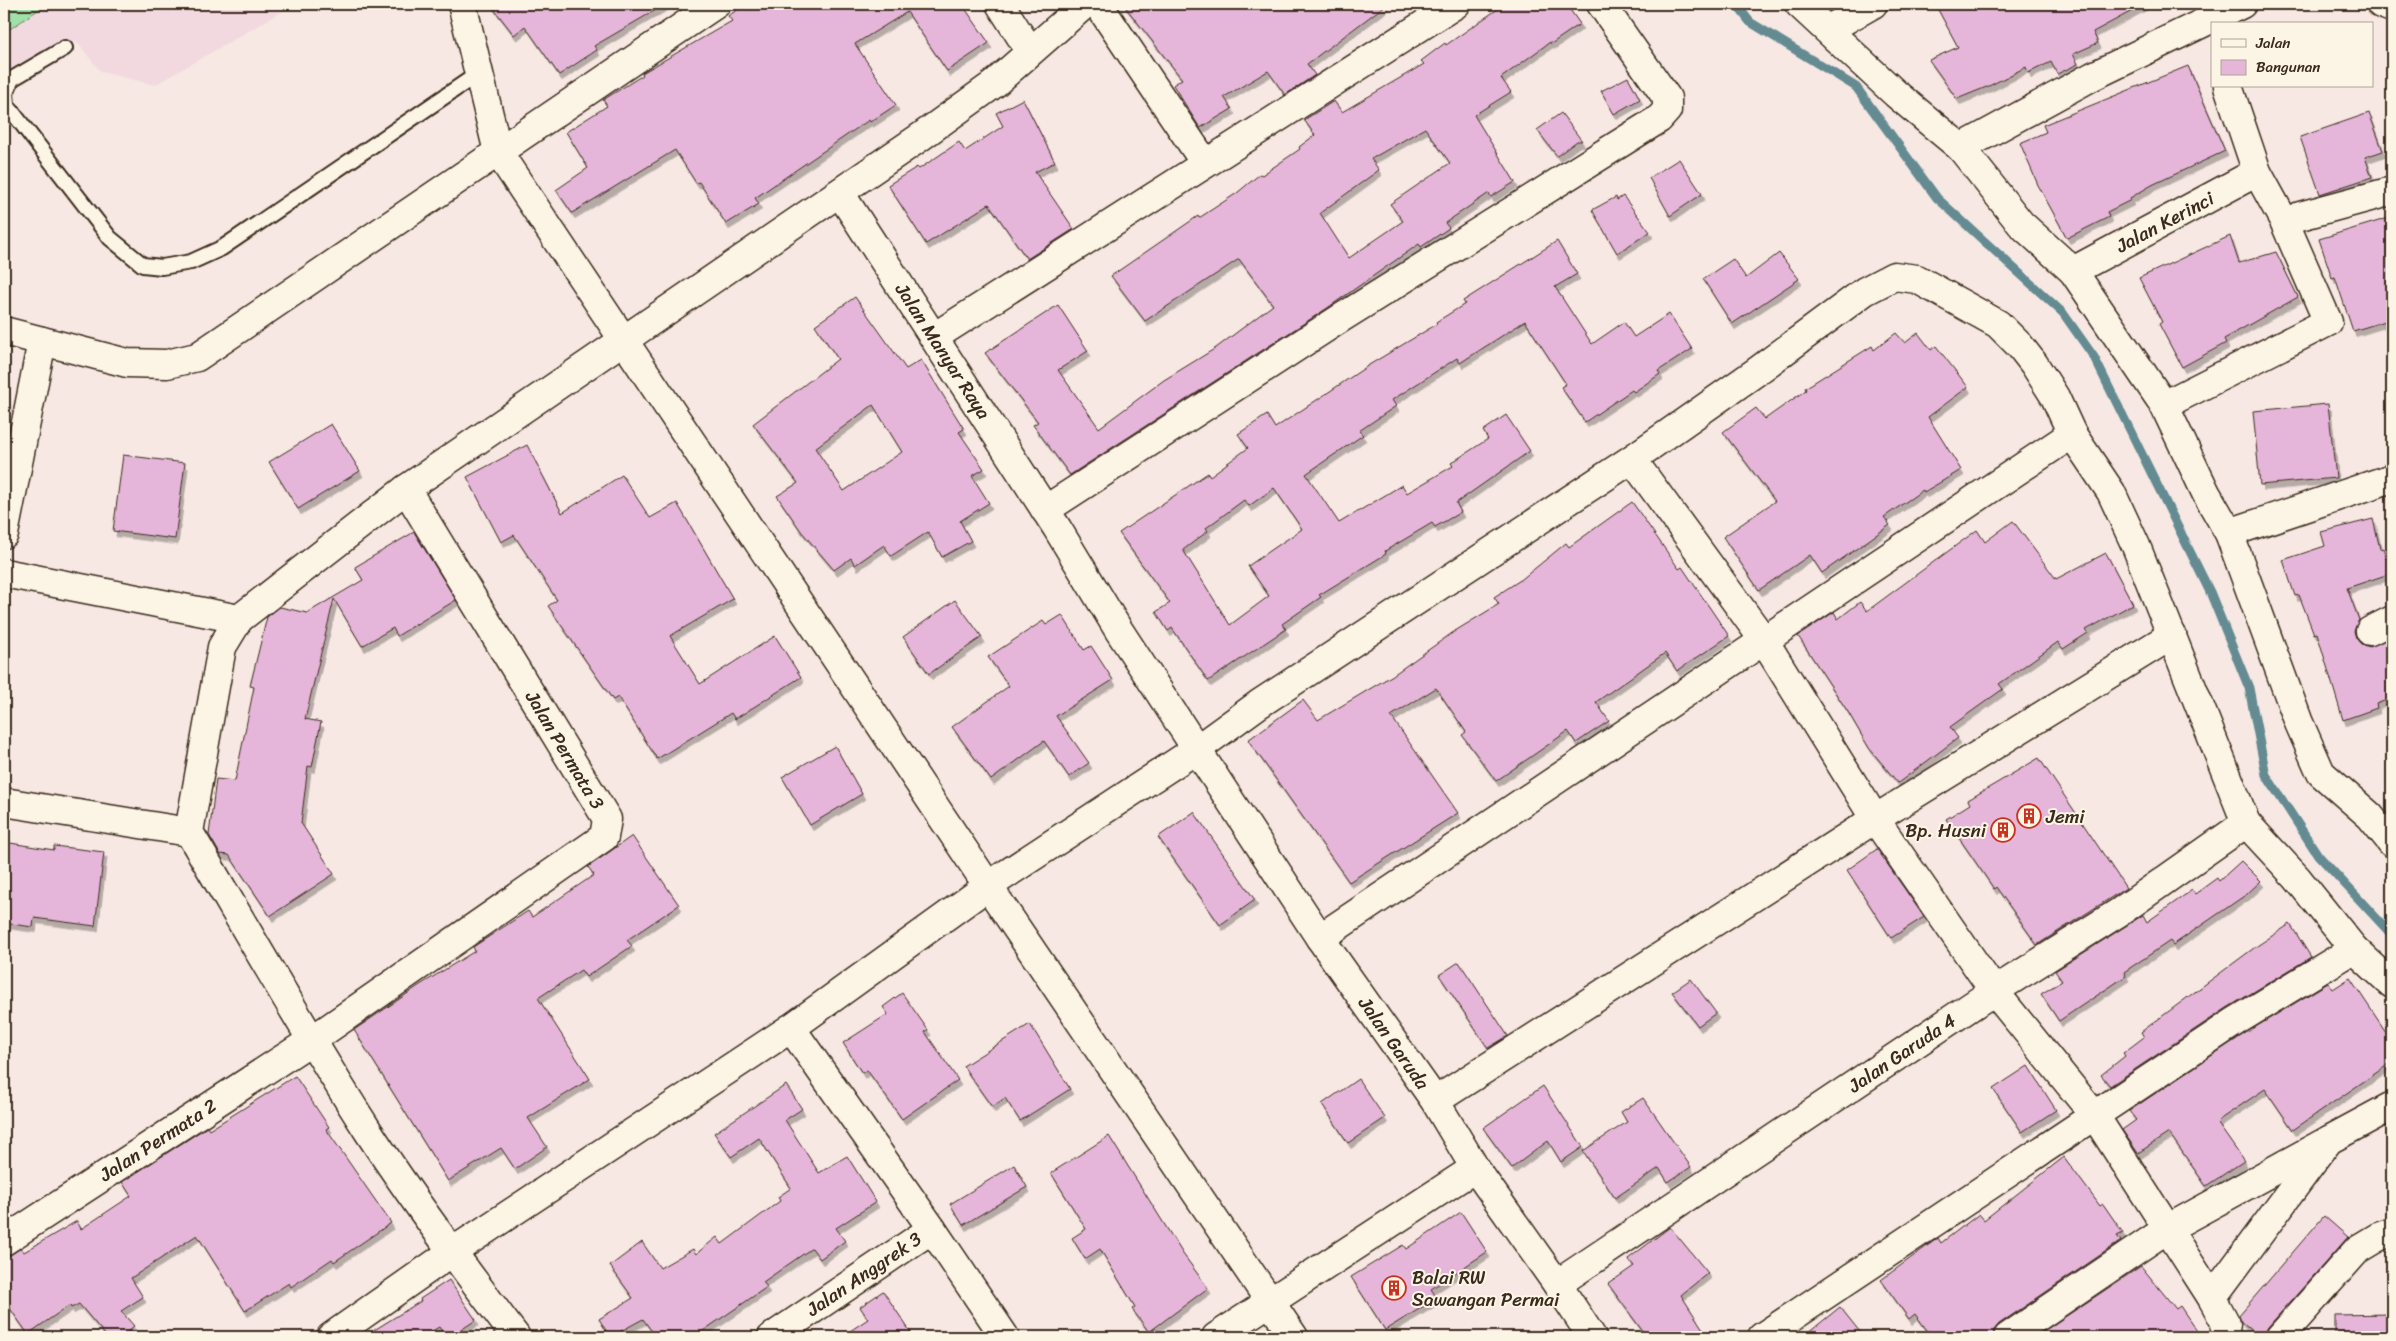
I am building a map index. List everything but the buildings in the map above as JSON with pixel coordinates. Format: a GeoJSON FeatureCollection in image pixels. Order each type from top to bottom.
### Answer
{"type":"FeatureCollection","features":[{"type":"Feature","properties":{"kind":"street"},"geometry":{"type":"LineString","coordinates":[[4,331],[127,363],[166,364],[198,357],[716,4]]}},
{"type":"Feature","properties":{"kind":"street"},"geometry":{"type":"LineString","coordinates":[[1000,4],[1030,51]]}},
{"type":"Feature","properties":{"kind":"street"},"geometry":{"type":"LineString","coordinates":[[516,1337],[452,1252],[368,1131],[189,832],[222,647],[239,619],[406,489],[623,339],[840,193],[994,84],[1085,4]]}},
{"type":"Feature","properties":{"kind":"street"},"geometry":{"type":"LineString","coordinates":[[1098,4],[1205,163]]}},
{"type":"Feature","properties":{"kind":"street"},"geometry":{"type":"LineString","coordinates":[[934,338],[1456,4]]}},
{"type":"Feature","properties":{"kind":"street"},"geometry":{"type":"LineString","coordinates":[[1045,510],[1341,318],[1659,120],[1667,110],[1667,98],[1602,4]]}},
{"type":"Feature","properties":{"kind":"street"},"geometry":{"type":"LineString","coordinates":[[1799,4],[1896,94],[1961,148],[2022,224],[2073,271],[2164,405],[2206,493],[2229,533],[2299,723],[2321,773],[2381,811],[2392,843]]}},
{"type":"Feature","properties":{"kind":"street"},"geometry":{"type":"LineString","coordinates":[[1828,30],[1873,4]]}},
{"type":"Feature","properties":{"kind":"street"},"geometry":{"type":"LineString","coordinates":[[2219,22],[2242,4]]}},
{"type":"Feature","properties":{"kind":"street"},"geometry":{"type":"LineString","coordinates":[[2381,4],[2392,8]]}},
{"type":"Feature","properties":{"kind":"street"},"geometry":{"type":"LineString","coordinates":[[466,6],[479,73],[498,152],[988,886],[1294,1337]]}},
{"type":"Feature","properties":{"kind":"street"},"geometry":{"type":"LineString","coordinates":[[1961,148],[2094,76],[2209,30]]}},
{"type":"Feature","properties":{"kind":"street"},"geometry":{"type":"LineString","coordinates":[[2164,405],[2328,322],[2284,221],[2257,172],[2229,88]]}},
{"type":"Feature","properties":{"kind":"street","name":"Jalan Kerinci"},"geometry":{"type":"LineString","coordinates":[[2073,271],[2257,172]]}},
{"type":"Feature","properties":{"kind":"street"},"geometry":{"type":"LineString","coordinates":[[2300,216],[2392,191]]}},
{"type":"Feature","properties":{"kind":"street","name":"Jalan Manyar Raya"},"geometry":{"type":"LineString","coordinates":[[840,193],[1045,510],[1118,629],[1197,749]]}},
{"type":"Feature","properties":{"kind":"street"},"geometry":{"type":"LineString","coordinates":[[330,1337],[452,1252],[791,1028],[988,886],[1197,749],[1260,704],[1632,458],[1756,372],[1865,291],[1894,276],[1917,279],[1998,324],[2020,346],[2034,364],[2055,397],[2072,434],[2111,492],[2136,546],[2246,823],[2297,878],[2354,949],[2392,984]]}},
{"type":"Feature","properties":{"kind":"street"},"geometry":{"type":"LineString","coordinates":[[4,534],[42,341]]}},
{"type":"Feature","properties":{"kind":"street"},"geometry":{"type":"LineString","coordinates":[[1320,938],[1763,639],[2072,434]]}},
{"type":"Feature","properties":{"kind":"street"},"geometry":{"type":"LineString","coordinates":[[1632,458],[1763,639],[1875,819],[1994,991],[2095,1116],[2212,1298],[2226,1324],[2224,1337]]}},
{"type":"Feature","properties":{"kind":"street"},"geometry":{"type":"LineString","coordinates":[[2229,533],[2392,478]]}},
{"type":"Feature","properties":{"kind":"street","name":"Jalan Permata 3"},"geometry":{"type":"LineString","coordinates":[[312,1040],[604,836],[607,819],[406,489]]}},
{"type":"Feature","properties":{"kind":"street"},"geometry":{"type":"LineString","coordinates":[[4,573],[239,619]]}},
{"type":"Feature","properties":{"kind":"street"},"geometry":{"type":"LineString","coordinates":[[1435,1101],[1875,819],[2172,635]]}},
{"type":"Feature","properties":{"kind":"street","name":"Jalan Garuda"},"geometry":{"type":"LineString","coordinates":[[1197,749],[1320,938],[1435,1101],[1475,1168],[1592,1337]]}},
{"type":"Feature","properties":{"kind":"street"},"geometry":{"type":"LineString","coordinates":[[4,802],[189,832]]}},
{"type":"Feature","properties":{"kind":"street","name":"Jalan Garuda 4"},"geometry":{"type":"LineString","coordinates":[[1557,1284],[1994,991],[2121,911],[2246,823]]}},
{"type":"Feature","properties":{"kind":"street"},"geometry":{"type":"LineString","coordinates":[[1762,1337],[2236,1021],[2354,949]]}},
{"type":"Feature","properties":{"kind":"street"},"geometry":{"type":"LineString","coordinates":[[791,1028],[932,1228],[1005,1337]]}},
{"type":"Feature","properties":{"kind":"street","name":"Jalan Permata 2"},"geometry":{"type":"LineString","coordinates":[[4,1241],[312,1040]]}},
{"type":"Feature","properties":{"kind":"street"},"geometry":{"type":"LineString","coordinates":[[2008,1337],[2167,1229],[2392,1106]]}},
{"type":"Feature","properties":{"kind":"street"},"geometry":{"type":"LineString","coordinates":[[2212,1298],[2329,1140]]}},
{"type":"Feature","properties":{"kind":"street"},"geometry":{"type":"LineString","coordinates":[[1216,1337],[1475,1168]]}},
{"type":"Feature","properties":{"kind":"street","name":"Jalan Anggrek 3"},"geometry":{"type":"LineString","coordinates":[[772,1337],[932,1228]]}},
{"type":"Feature","properties":{"kind":"street"},"geometry":{"type":"LineString","coordinates":[[2280,1337],[2358,1249],[2378,1237],[2392,1232]]}},
{"type":"Feature","properties":{"kind":"lane"},"geometry":{"type":"LineString","coordinates":[[65,48],[12,79],[6,93],[8,105],[110,238],[143,265],[162,267],[191,262],[222,248],[479,73]]}},
{"type":"Feature","properties":{"kind":"shaded area"},"geometry":{"type":"Polygon","coordinates":[[[4,4],[289,4],[283,11],[155,85],[101,72],[76,41],[4,83],[4,4]]]}},
{"type":"Feature","properties":{"kind":"green space"},"geometry":{"type":"Polygon","coordinates":[[[4,4],[47,4],[4,33],[4,4]]]}},
{"type":"Feature","properties":{"kind":"waterway"},"geometry":{"type":"LineString","coordinates":[[1736,4],[1750,22],[1856,87],[1937,198],[2063,313],[2094,357],[2210,592],[2249,688],[2266,775],[2318,855],[2392,935]]}},
{"type":"Feature","properties":{"kind":"place","name":"Jemi"},"geometry":{"type":"Point","coordinates":[2029,816]}},
{"type":"Feature","properties":{"kind":"place","name":"Bp. Husni"},"geometry":{"type":"Point","coordinates":[2003,830]}},
{"type":"Feature","properties":{"kind":"place","name":"Balai RW Sawangan Permai"},"geometry":{"type":"Point","coordinates":[1394,1288]}}]}
